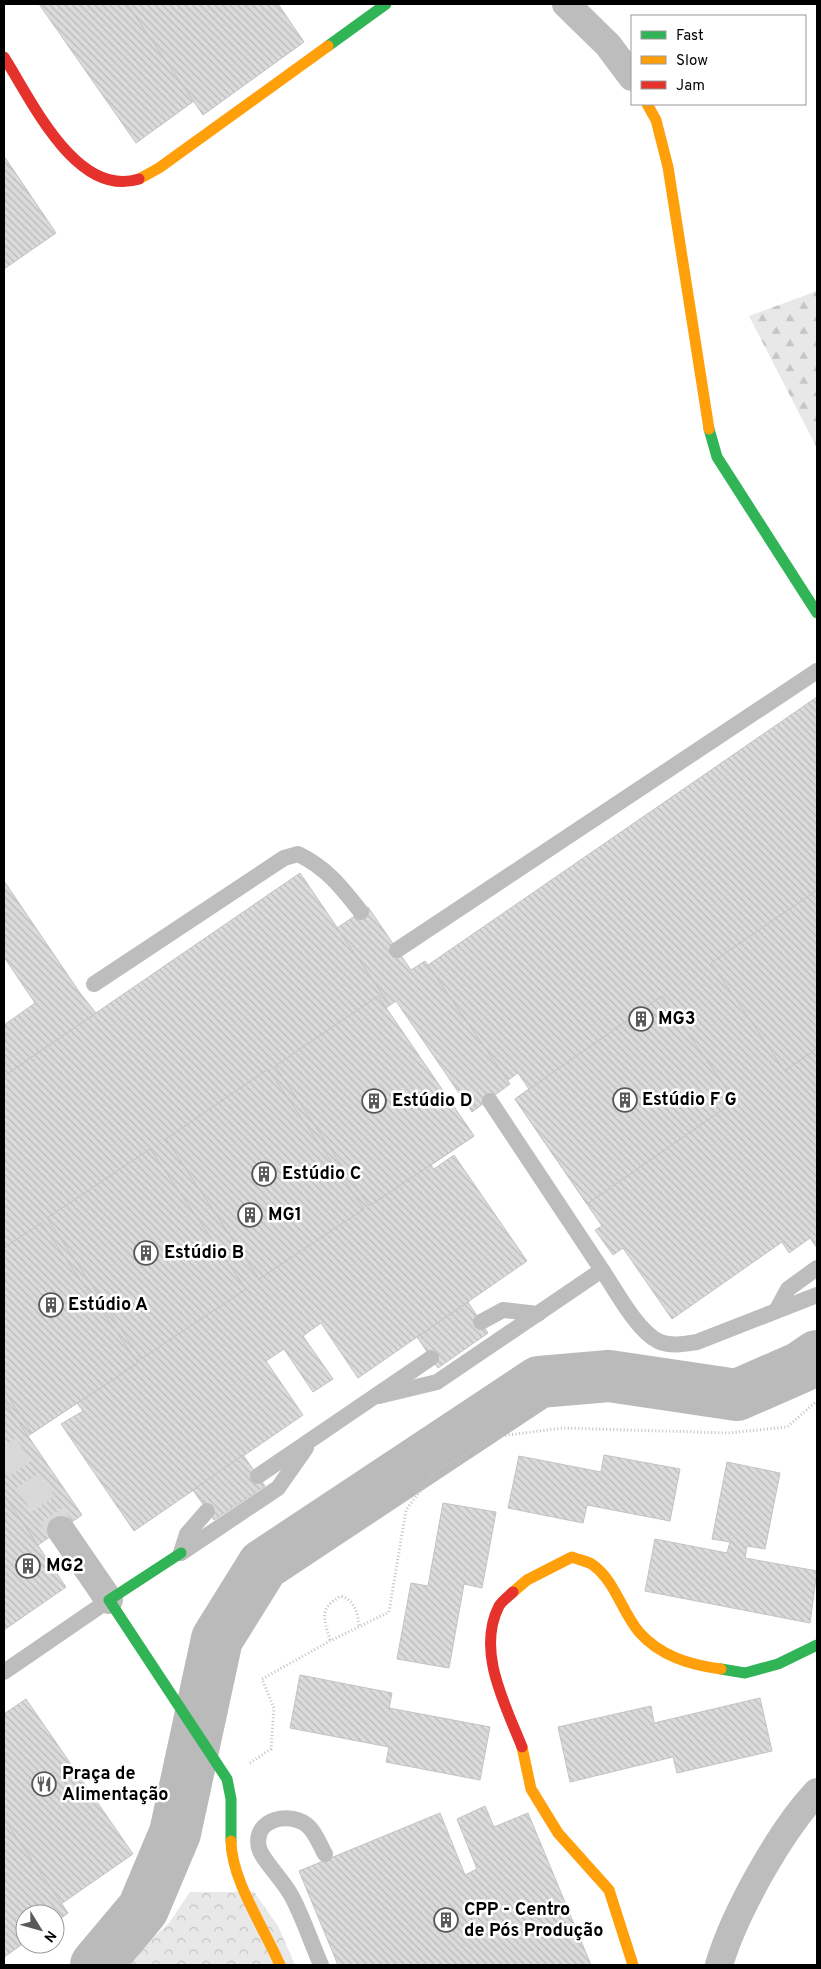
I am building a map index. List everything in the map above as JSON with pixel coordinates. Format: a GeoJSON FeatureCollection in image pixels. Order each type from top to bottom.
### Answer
{"type":"FeatureCollection","features":[{"type":"Feature","properties":{"kind":"street"},"geometry":{"type":"LineString","coordinates":[[4,57],[60,142],[77,162],[97,177],[116,181],[136,180],[159,168],[386,4]]}},
{"type":"Feature","properties":{"kind":"street"},"geometry":{"type":"LineString","coordinates":[[566,4],[608,45],[631,76]]}},
{"type":"Feature","properties":{"kind":"street"},"geometry":{"type":"LineString","coordinates":[[648,105],[656,120],[668,167],[699,376],[708,427],[717,457],[817,613]]}},
{"type":"Feature","properties":{"kind":"street"},"geometry":{"type":"LineString","coordinates":[[61,1530],[227,1779],[231,1798],[231,1857],[238,1879],[280,1965]]}},
{"type":"Feature","properties":{"kind":"street"},"geometry":{"type":"LineString","coordinates":[[109,1600],[181,1553]]}},
{"type":"Feature","properties":{"kind":"street"},"geometry":{"type":"LineString","coordinates":[[633,1965],[609,1890],[558,1833],[531,1788],[523,1749],[501,1694],[490,1651],[492,1626],[500,1604],[527,1580],[572,1557],[593,1565],[605,1578],[640,1632],[670,1657],[700,1666],[745,1673],[778,1664],[817,1646]]}},
{"type":"Feature","properties":{"kind":"street"},"geometry":{"type":"LineString","coordinates":[[719,1965],[724,1948],[767,1861],[817,1792]]}},
{"type":"Feature","properties":{"kind":"lane"},"geometry":{"type":"LineString","coordinates":[[397,950],[817,671]]}},
{"type":"Feature","properties":{"kind":"lane"},"geometry":{"type":"LineString","coordinates":[[94,984],[284,858],[298,854],[317,863],[338,884],[361,912]]}},
{"type":"Feature","properties":{"kind":"lane"},"geometry":{"type":"LineString","coordinates":[[490,1100],[640,1325],[658,1341],[678,1345],[697,1342],[817,1295]]}},
{"type":"Feature","properties":{"kind":"lane"},"geometry":{"type":"LineString","coordinates":[[776,1311],[788,1289],[817,1268]]}},
{"type":"Feature","properties":{"kind":"lane"},"geometry":{"type":"LineString","coordinates":[[379,1396],[437,1382],[602,1270]]}},
{"type":"Feature","properties":{"kind":"lane"},"geometry":{"type":"LineString","coordinates":[[481,1322],[503,1310],[538,1314]]}},
{"type":"Feature","properties":{"kind":"lane"},"geometry":{"type":"LineString","coordinates":[[258,1476],[379,1396],[431,1358]]}},
{"type":"Feature","properties":{"kind":"lane"},"geometry":{"type":"LineString","coordinates":[[181,1553],[278,1488],[311,1441]]}},
{"type":"Feature","properties":{"kind":"lane"},"geometry":{"type":"LineString","coordinates":[[181,1553],[187,1534],[207,1510]]}},
{"type":"Feature","properties":{"kind":"lane"},"geometry":{"type":"LineString","coordinates":[[4,1672],[109,1600]]}},
{"type":"Feature","properties":{"kind":"lane"},"geometry":{"type":"LineString","coordinates":[[321,1965],[291,1894],[263,1857],[258,1843],[262,1829],[269,1822],[289,1817],[309,1827],[325,1854]]}},
{"type":"Feature","properties":{"kind":"lane"},"geometry":{"type":"LineString","coordinates":[[232,1830],[258,1843]]}},
{"type":"Feature","properties":{"kind":"path"},"geometry":{"type":"LineString","coordinates":[[227,1779],[271,1749],[274,1708],[262,1679],[330,1641],[388,1612],[406,1510],[436,1470],[500,1436],[563,1428],[729,1433],[787,1427],[817,1401]]}},
{"type":"Feature","properties":{"kind":"path"},"geometry":{"type":"LineString","coordinates":[[330,1641],[324,1613],[326,1606],[341,1596],[351,1601],[356,1610],[359,1626]]}},
{"type":"Feature","properties":{"kind":"green space"},"geometry":{"type":"Polygon","coordinates":[[[817,291],[817,448],[749,316],[817,291]]]}},
{"type":"Feature","properties":{"kind":"green space"},"geometry":{"type":"Polygon","coordinates":[[[190,1892],[254,1892],[278,1926],[295,1965],[123,1965],[169,1923],[190,1892]]]}},
{"type":"Feature","properties":{"kind":"building"},"geometry":{"type":"Polygon","coordinates":[[[39,4],[127,4],[194,101],[136,143],[39,4]]]}},
{"type":"Feature","properties":{"kind":"building"},"geometry":{"type":"Polygon","coordinates":[[[127,4],[278,4],[304,42],[203,115],[127,4]]]}},
{"type":"Feature","properties":{"kind":"building"},"geometry":{"type":"Polygon","coordinates":[[[4,156],[56,233],[4,269],[4,156]]]}},
{"type":"Feature","properties":{"kind":"building","name":"MG3"},"geometry":{"type":"Polygon","coordinates":[[[817,697],[817,1248],[810,1238],[789,1253],[782,1242],[672,1319],[623,1248],[613,1255],[595,1230],[602,1226],[515,1099],[529,1089],[518,1073],[507,1081],[428,965],[817,697]]]}},
{"type":"Feature","properties":{"kind":"building","name":"MG1"},"geometry":{"type":"Polygon","coordinates":[[[300,873],[390,1005],[386,1008],[474,1136],[431,1165],[434,1169],[454,1155],[527,1261],[358,1378],[321,1323],[303,1336],[333,1379],[313,1392],[284,1349],[266,1361],[303,1415],[134,1531],[61,1424],[83,1411],[77,1403],[28,1436],[4,1401],[4,1076],[300,873]]]}},
{"type":"Feature","properties":{"kind":"building"},"geometry":{"type":"Polygon","coordinates":[[[4,881],[80,993],[96,1013],[4,1076],[4,1025],[35,1003],[4,957],[4,881]]]}},
{"type":"Feature","properties":{"kind":"building"},"geometry":{"type":"Polygon","coordinates":[[[817,890],[817,1048],[785,1071],[711,963],[817,890]]]}},
{"type":"Feature","properties":{"kind":"building"},"geometry":{"type":"Polygon","coordinates":[[[368,907],[411,970],[425,961],[510,1084],[472,1112],[396,1001],[390,1005],[337,928],[368,907]]]}},
{"type":"Feature","properties":{"kind":"building","name":"Estúdio D"},"geometry":{"type":"Polygon","coordinates":[[[378,996],[474,1136],[369,1206],[275,1066],[378,996]]]}},
{"type":"Feature","properties":{"kind":"building","name":"Estúdio F G"},"geometry":{"type":"Polygon","coordinates":[[[662,996],[735,1101],[587,1204],[515,1099],[662,996]]]}},
{"type":"Feature","properties":{"kind":"building","name":"Estúdio C"},"geometry":{"type":"Polygon","coordinates":[[[268,1069],[364,1209],[259,1279],[166,1139],[268,1069]]]}},
{"type":"Feature","properties":{"kind":"building","name":"Estúdio B"},"geometry":{"type":"Polygon","coordinates":[[[150,1149],[246,1289],[141,1359],[47,1218],[150,1149]]]}},
{"type":"Feature","properties":{"kind":"building","name":"Estúdio A"},"geometry":{"type":"Polygon","coordinates":[[[41,1223],[138,1363],[32,1433],[4,1390],[4,1248],[41,1223]]]}},
{"type":"Feature","properties":{"kind":"building"},"geometry":{"type":"Polygon","coordinates":[[[468,1302],[488,1333],[438,1368],[417,1337],[468,1302]]]}},
{"type":"Feature","properties":{"kind":"building"},"geometry":{"type":"Polygon","coordinates":[[[4,1401],[82,1515],[38,1545],[4,1495],[4,1401]]]}},
{"type":"Feature","properties":{"kind":"building"},"geometry":{"type":"Polygon","coordinates":[[[243,1455],[265,1486],[214,1520],[193,1490],[243,1455]]]}},
{"type":"Feature","properties":{"kind":"building"},"geometry":{"type":"Polygon","coordinates":[[[604,1455],[680,1469],[670,1521],[587,1505],[583,1523],[508,1508],[519,1456],[601,1472],[604,1455]]]}},
{"type":"Feature","properties":{"kind":"building"},"geometry":{"type":"Polygon","coordinates":[[[727,1462],[780,1473],[765,1549],[747,1546],[745,1558],[817,1571],[810,1623],[645,1591],[655,1539],[727,1553],[730,1542],[712,1539],[727,1462]]]}},
{"type":"Feature","properties":{"kind":"building","name":"MG2"},"geometry":{"type":"Polygon","coordinates":[[[4,1495],[66,1587],[4,1630],[4,1495]]]}},
{"type":"Feature","properties":{"kind":"building"},"geometry":{"type":"Polygon","coordinates":[[[443,1503],[496,1512],[482,1588],[464,1584],[449,1668],[397,1659],[411,1583],[428,1586],[443,1503]]]}},
{"type":"Feature","properties":{"kind":"building"},"geometry":{"type":"Polygon","coordinates":[[[300,1675],[392,1693],[389,1708],[490,1727],[480,1780],[386,1762],[389,1747],[290,1728],[300,1675]]]}},
{"type":"Feature","properties":{"kind":"building"},"geometry":{"type":"Polygon","coordinates":[[[760,1698],[772,1751],[677,1773],[673,1757],[570,1782],[558,1727],[651,1706],[654,1723],[760,1698]]]}},
{"type":"Feature","properties":{"kind":"building","name":"Praça de Alimentação"},"geometry":{"type":"Polygon","coordinates":[[[26,1699],[133,1854],[61,1904],[15,1904],[15,1949],[4,1957],[4,1714],[26,1699]]]}},
{"type":"Feature","properties":{"kind":"building","name":"CPP - Centro de Pós Produção"},"geometry":{"type":"Polygon","coordinates":[[[485,1806],[494,1827],[528,1813],[591,1965],[338,1965],[299,1871],[440,1813],[465,1875],[477,1869],[457,1819],[485,1806]]]}},
{"type":"Feature","properties":{"kind":"building"},"geometry":{"type":"Polygon","coordinates":[[[4,1819],[62,1904],[15,1904],[15,1949],[4,1957],[4,1819]]]}},
{"type":"Feature","properties":{"kind":"waterway"},"geometry":{"type":"LineString","coordinates":[[96,1965],[143,1909],[175,1833],[217,1639],[263,1565],[539,1382],[609,1376],[737,1395],[801,1367],[817,1356]]}},
{"type":"Feature","properties":{"kind":"tunnel"},"geometry":{"type":"LineString","coordinates":[[4,1446],[61,1530]]}},
{"type":"Feature","properties":{"kind":"traffic: fast"},"geometry":{"type":"LineString","coordinates":[[328,46],[386,4]]}},
{"type":"Feature","properties":{"kind":"traffic: fast"},"geometry":{"type":"LineString","coordinates":[[709,429],[717,457],[817,613]]}},
{"type":"Feature","properties":{"kind":"traffic: fast"},"geometry":{"type":"LineString","coordinates":[[181,1553],[109,1600],[227,1779],[231,1799],[231,1841]]}},
{"type":"Feature","properties":{"kind":"traffic: fast"},"geometry":{"type":"LineString","coordinates":[[721,1669],[745,1673],[778,1664],[817,1645]]}},
{"type":"Feature","properties":{"kind":"traffic: slow"},"geometry":{"type":"LineString","coordinates":[[139,179],[159,168],[328,46]]}},
{"type":"Feature","properties":{"kind":"traffic: slow"},"geometry":{"type":"LineString","coordinates":[[648,105],[656,120],[668,167],[709,429]]}},
{"type":"Feature","properties":{"kind":"traffic: slow"},"geometry":{"type":"LineString","coordinates":[[513,1592],[527,1580],[572,1557],[586,1562],[593,1565],[607,1579],[633,1624],[647,1640],[676,1658],[698,1665],[721,1669]]}},
{"type":"Feature","properties":{"kind":"traffic: slow"},"geometry":{"type":"LineString","coordinates":[[522,1747],[531,1789],[558,1833],[609,1890],[633,1965]]}},
{"type":"Feature","properties":{"kind":"traffic: slow"},"geometry":{"type":"LineString","coordinates":[[231,1841],[232,1856],[242,1887],[280,1965]]}},
{"type":"Feature","properties":{"kind":"traffic: jam"},"geometry":{"type":"LineString","coordinates":[[4,57],[42,119],[58,141],[76,160],[95,174],[116,181],[139,179]]}},
{"type":"Feature","properties":{"kind":"traffic: jam"},"geometry":{"type":"LineString","coordinates":[[513,1592],[499,1606],[493,1623],[490,1641],[492,1659],[501,1695],[522,1747]]}},
{"type":"Feature","properties":{"kind":"place","name":"MG3"},"geometry":{"type":"Point","coordinates":[641,1019]}},
{"type":"Feature","properties":{"kind":"place","name":"Estúdio F G"},"geometry":{"type":"Point","coordinates":[625,1100]}},
{"type":"Feature","properties":{"kind":"place","name":"Estúdio D"},"geometry":{"type":"Point","coordinates":[374,1101]}},
{"type":"Feature","properties":{"kind":"place","name":"Estúdio C"},"geometry":{"type":"Point","coordinates":[264,1174]}},
{"type":"Feature","properties":{"kind":"place","name":"MG1"},"geometry":{"type":"Point","coordinates":[250,1215]}},
{"type":"Feature","properties":{"kind":"place","name":"Estúdio B"},"geometry":{"type":"Point","coordinates":[146,1253]}},
{"type":"Feature","properties":{"kind":"place","name":"Estúdio A"},"geometry":{"type":"Point","coordinates":[51,1305]}},
{"type":"Feature","properties":{"kind":"place","name":"MG2"},"geometry":{"type":"Point","coordinates":[28,1566]}},
{"type":"Feature","properties":{"kind":"place","name":"Praça de Alimentação"},"geometry":{"type":"Point","coordinates":[44,1784]}},
{"type":"Feature","properties":{"kind":"place","name":"CPP - Centro de Pós Produção"},"geometry":{"type":"Point","coordinates":[446,1920]}}]}
